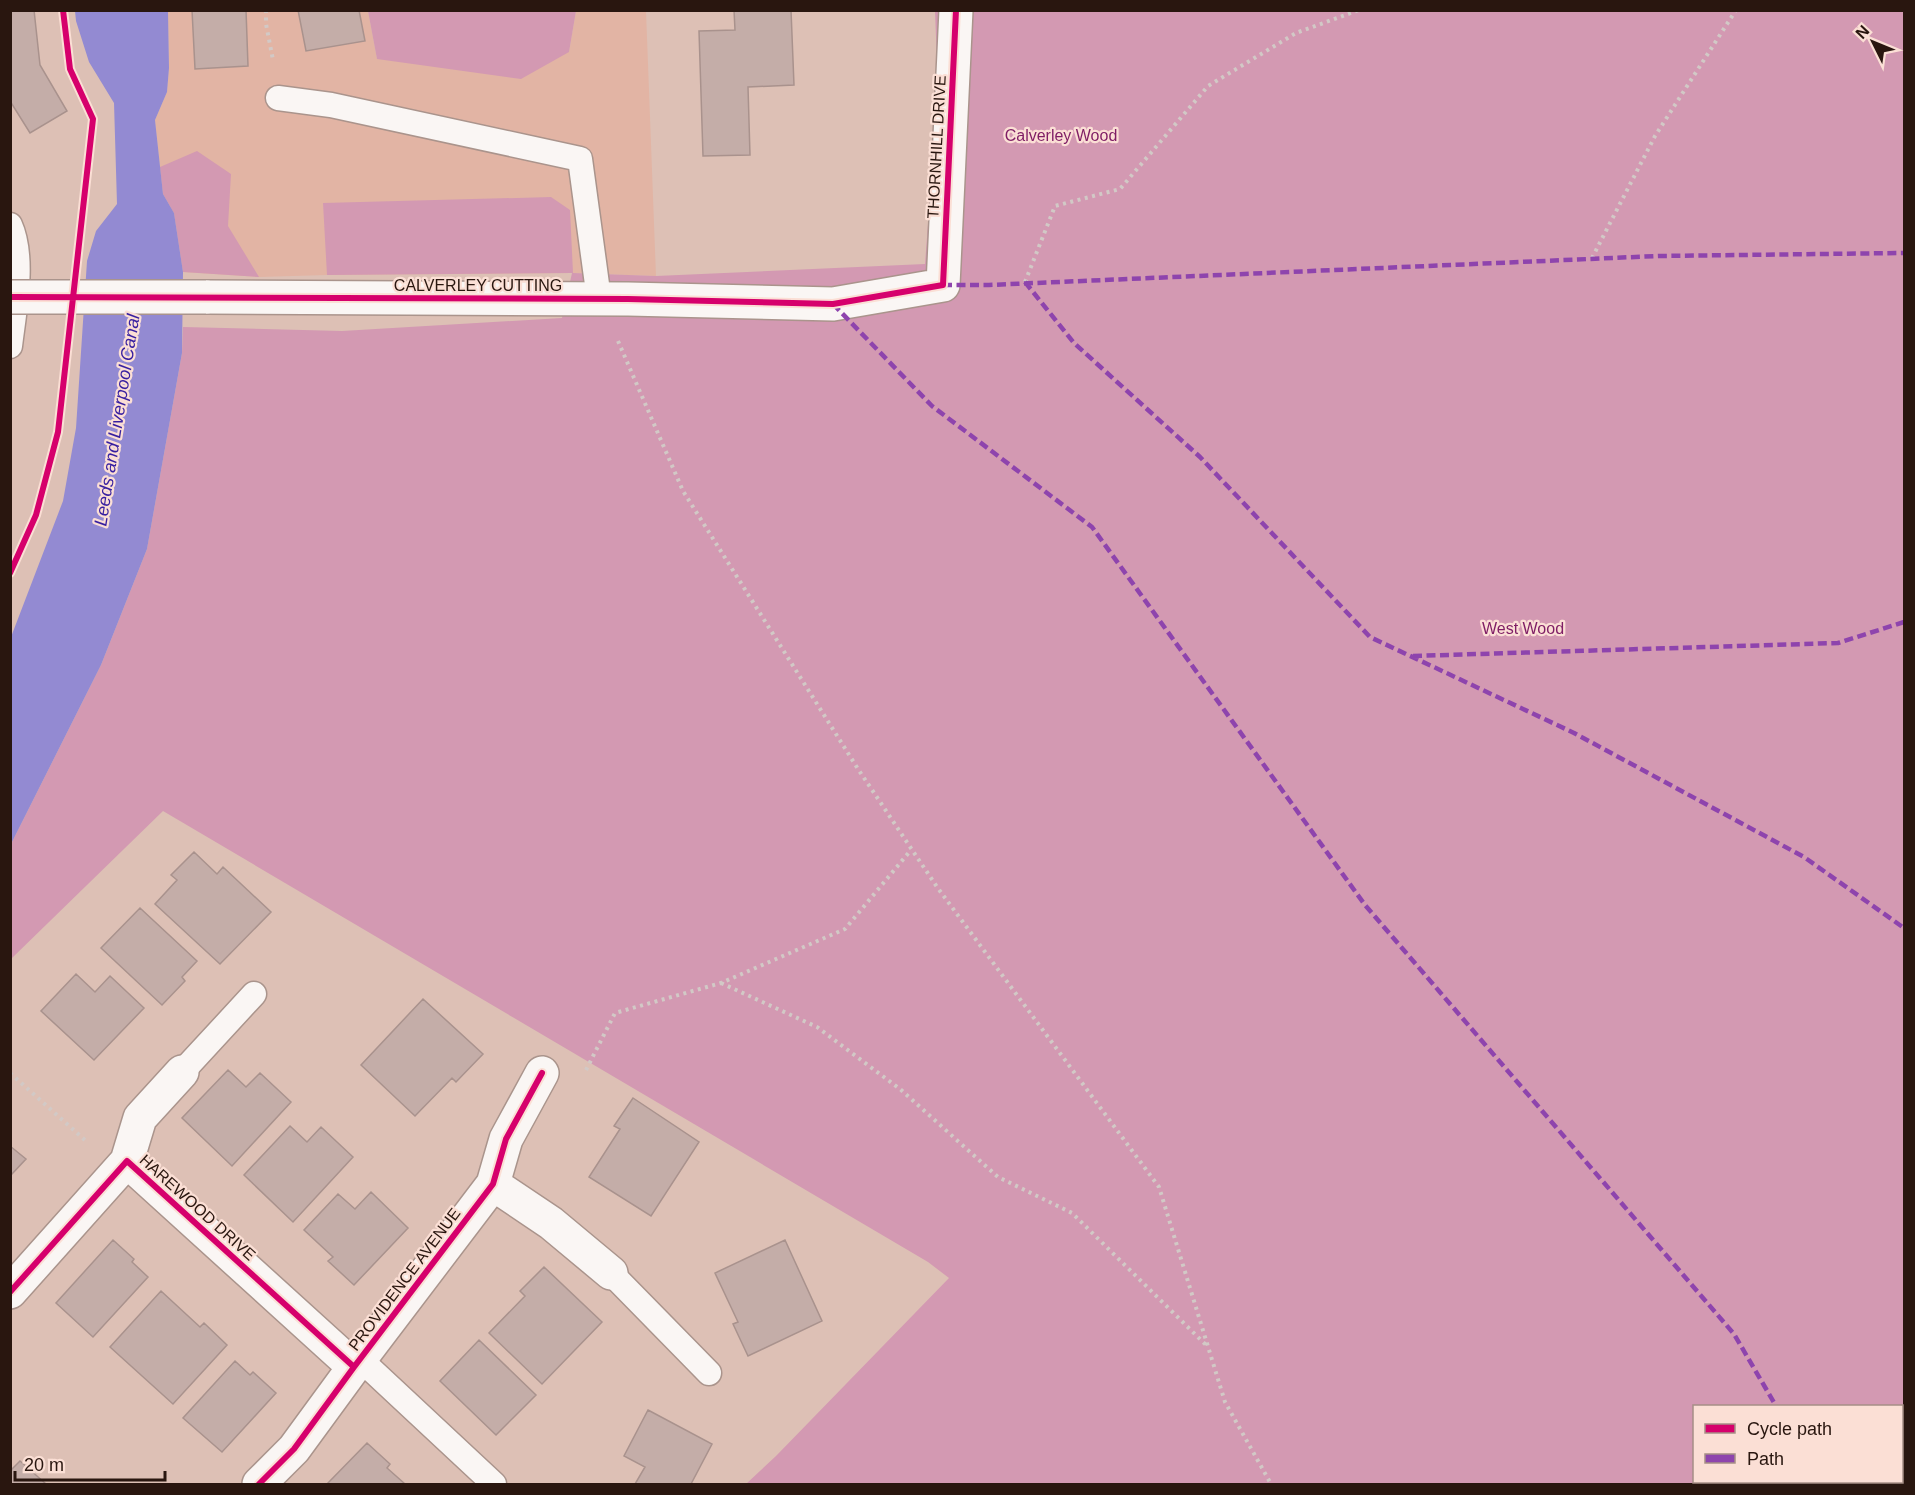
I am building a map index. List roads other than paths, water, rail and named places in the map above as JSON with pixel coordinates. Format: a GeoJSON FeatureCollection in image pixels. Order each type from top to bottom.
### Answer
{"type":"FeatureCollection","features":[{"type":"Feature","properties":{"kind":"street","name":"THORNHILL DRIVE"},"geometry":{"type":"LineString","coordinates":[[944,285],[956,10]]}},
{"type":"Feature","properties":{"kind":"street","name":"CALVERLEY CUTTING"},"geometry":{"type":"LineString","coordinates":[[10,297],[599,299],[833,304],[944,285]]}},
{"type":"Feature","properties":{"kind":"street"},"geometry":{"type":"LineString","coordinates":[[123,1166],[140,1118],[182,1072]]}},
{"type":"Feature","properties":{"kind":"street","name":"PROVIDENCE AVENUE"},"geometry":{"type":"LineString","coordinates":[[259,1485],[294,1449],[493,1184],[506,1139],[542,1072]]}},
{"type":"Feature","properties":{"kind":"street","name":"HAREWOOD DRIVE"},"geometry":{"type":"LineString","coordinates":[[10,1292],[123,1166],[357,1363]]}},
{"type":"Feature","properties":{"kind":"street"},"geometry":{"type":"LineString","coordinates":[[493,1184],[551,1224],[611,1273]]}},
{"type":"Feature","properties":{"kind":"lane"},"geometry":{"type":"LineString","coordinates":[[278,98],[331,105],[580,159],[599,299]]}},
{"type":"Feature","properties":{"kind":"lane"},"geometry":{"type":"LineString","coordinates":[[10,225],[15,235],[17,270],[10,346]]}},
{"type":"Feature","properties":{"kind":"lane"},"geometry":{"type":"LineString","coordinates":[[182,1072],[254,994]]}},
{"type":"Feature","properties":{"kind":"lane"},"geometry":{"type":"LineString","coordinates":[[611,1273],[708,1373]]}},
{"type":"Feature","properties":{"kind":"lane"},"geometry":{"type":"LineString","coordinates":[[357,1363],[494,1485]]}},
{"type":"Feature","properties":{"kind":"water","name":"Leeds and Liverpool Canal"},"geometry":{"type":"Polygon","coordinates":[[[75,11],[168,11],[167,92],[155,120],[163,194],[174,213],[183,272],[182,353],[147,549],[101,665],[11,844],[11,637],[63,501],[76,428],[87,261],[96,231],[117,204],[114,103],[89,62],[75,11]]]}},
{"type":"Feature","properties":{"kind":"park label","name":"Calverley Wood"},"geometry":{"type":"Point","coordinates":[1061,135]}},
{"type":"Feature","properties":{"kind":"park label","name":"West Wood"},"geometry":{"type":"Point","coordinates":[1523,628]}}]}
